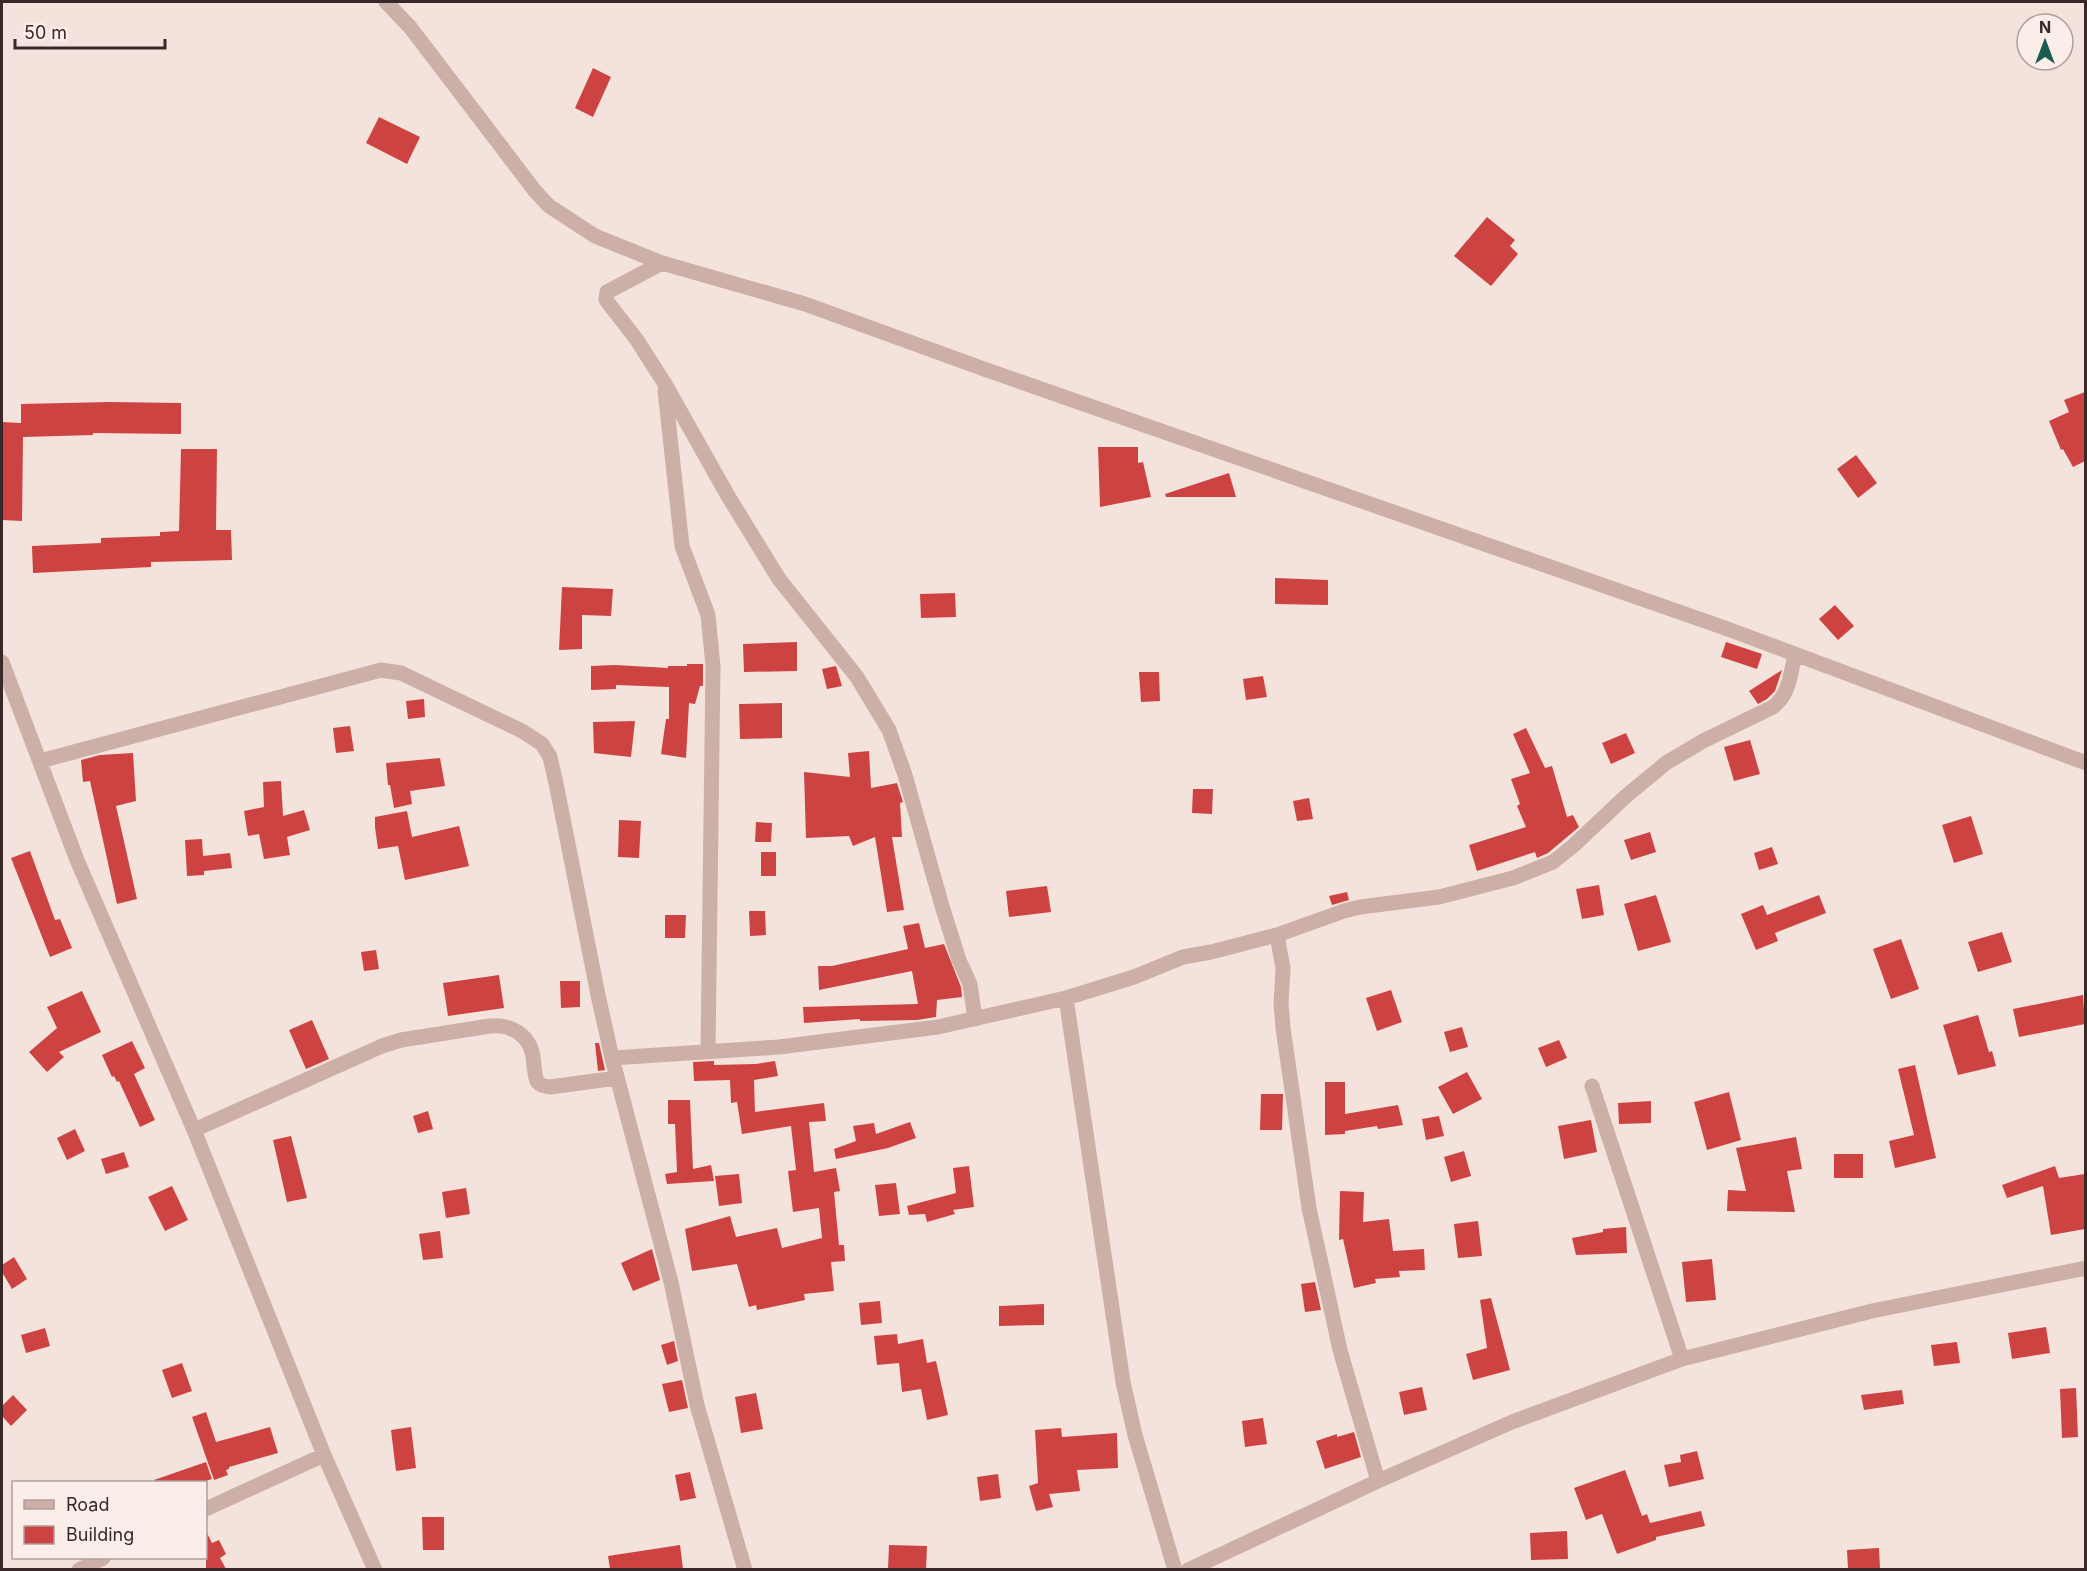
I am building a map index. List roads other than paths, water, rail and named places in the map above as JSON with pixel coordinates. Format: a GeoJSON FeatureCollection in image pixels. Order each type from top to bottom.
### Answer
{"type":"FeatureCollection","features":[{"type":"Feature","properties":{"kind":"street"},"geometry":{"type":"LineString","coordinates":[[386,2],[410,27],[518,170],[549,206],[595,236],[662,263],[805,304],[1692,617],[2085,763]]}},
{"type":"Feature","properties":{"kind":"street"},"geometry":{"type":"LineString","coordinates":[[662,263],[607,292],[605,297],[665,384],[728,496],[779,579],[857,677],[889,730],[905,775],[959,960],[970,984],[975,1019]]}},
{"type":"Feature","properties":{"kind":"street"},"geometry":{"type":"LineString","coordinates":[[665,384],[682,546],[708,615],[713,656],[708,1051]]}},
{"type":"Feature","properties":{"kind":"street"},"geometry":{"type":"LineString","coordinates":[[612,1058],[779,1047],[938,1027],[1066,998],[1134,977],[1183,957],[1277,936],[1344,911],[1439,897],[1514,878],[1553,862],[1666,763],[1703,741],[1773,707],[1783,699],[1786,692],[1795,655]]}},
{"type":"Feature","properties":{"kind":"street"},"geometry":{"type":"LineString","coordinates":[[2,662],[77,860],[194,1130],[324,1455],[375,1569]]}},
{"type":"Feature","properties":{"kind":"street"},"geometry":{"type":"LineString","coordinates":[[40,761],[381,670],[401,673],[522,731],[542,744],[549,757],[612,1058],[671,1282],[697,1405],[745,1569]]}},
{"type":"Feature","properties":{"kind":"street"},"geometry":{"type":"LineString","coordinates":[[1277,936],[1283,968],[1281,1003],[1283,1028],[1309,1208],[1341,1350],[1378,1481]]}},
{"type":"Feature","properties":{"kind":"street"},"geometry":{"type":"LineString","coordinates":[[1066,998],[1123,1382],[1135,1436],[1175,1569]]}},
{"type":"Feature","properties":{"kind":"street"},"geometry":{"type":"LineString","coordinates":[[194,1130],[382,1046],[401,1040],[490,1026],[512,1027],[525,1039],[532,1053],[536,1080],[540,1084],[550,1087],[617,1078]]}},
{"type":"Feature","properties":{"kind":"street"},"geometry":{"type":"LineString","coordinates":[[1592,1086],[1682,1359]]}},
{"type":"Feature","properties":{"kind":"street"},"geometry":{"type":"LineString","coordinates":[[1188,1569],[1512,1422],[1682,1359],[1872,1311],[2085,1268]]}},
{"type":"Feature","properties":{"kind":"street"},"geometry":{"type":"LineString","coordinates":[[207,1509],[324,1455]]}},
{"type":"Feature","properties":{"kind":"street"},"geometry":{"type":"LineString","coordinates":[[79,1569],[99,1559]]}}]}
